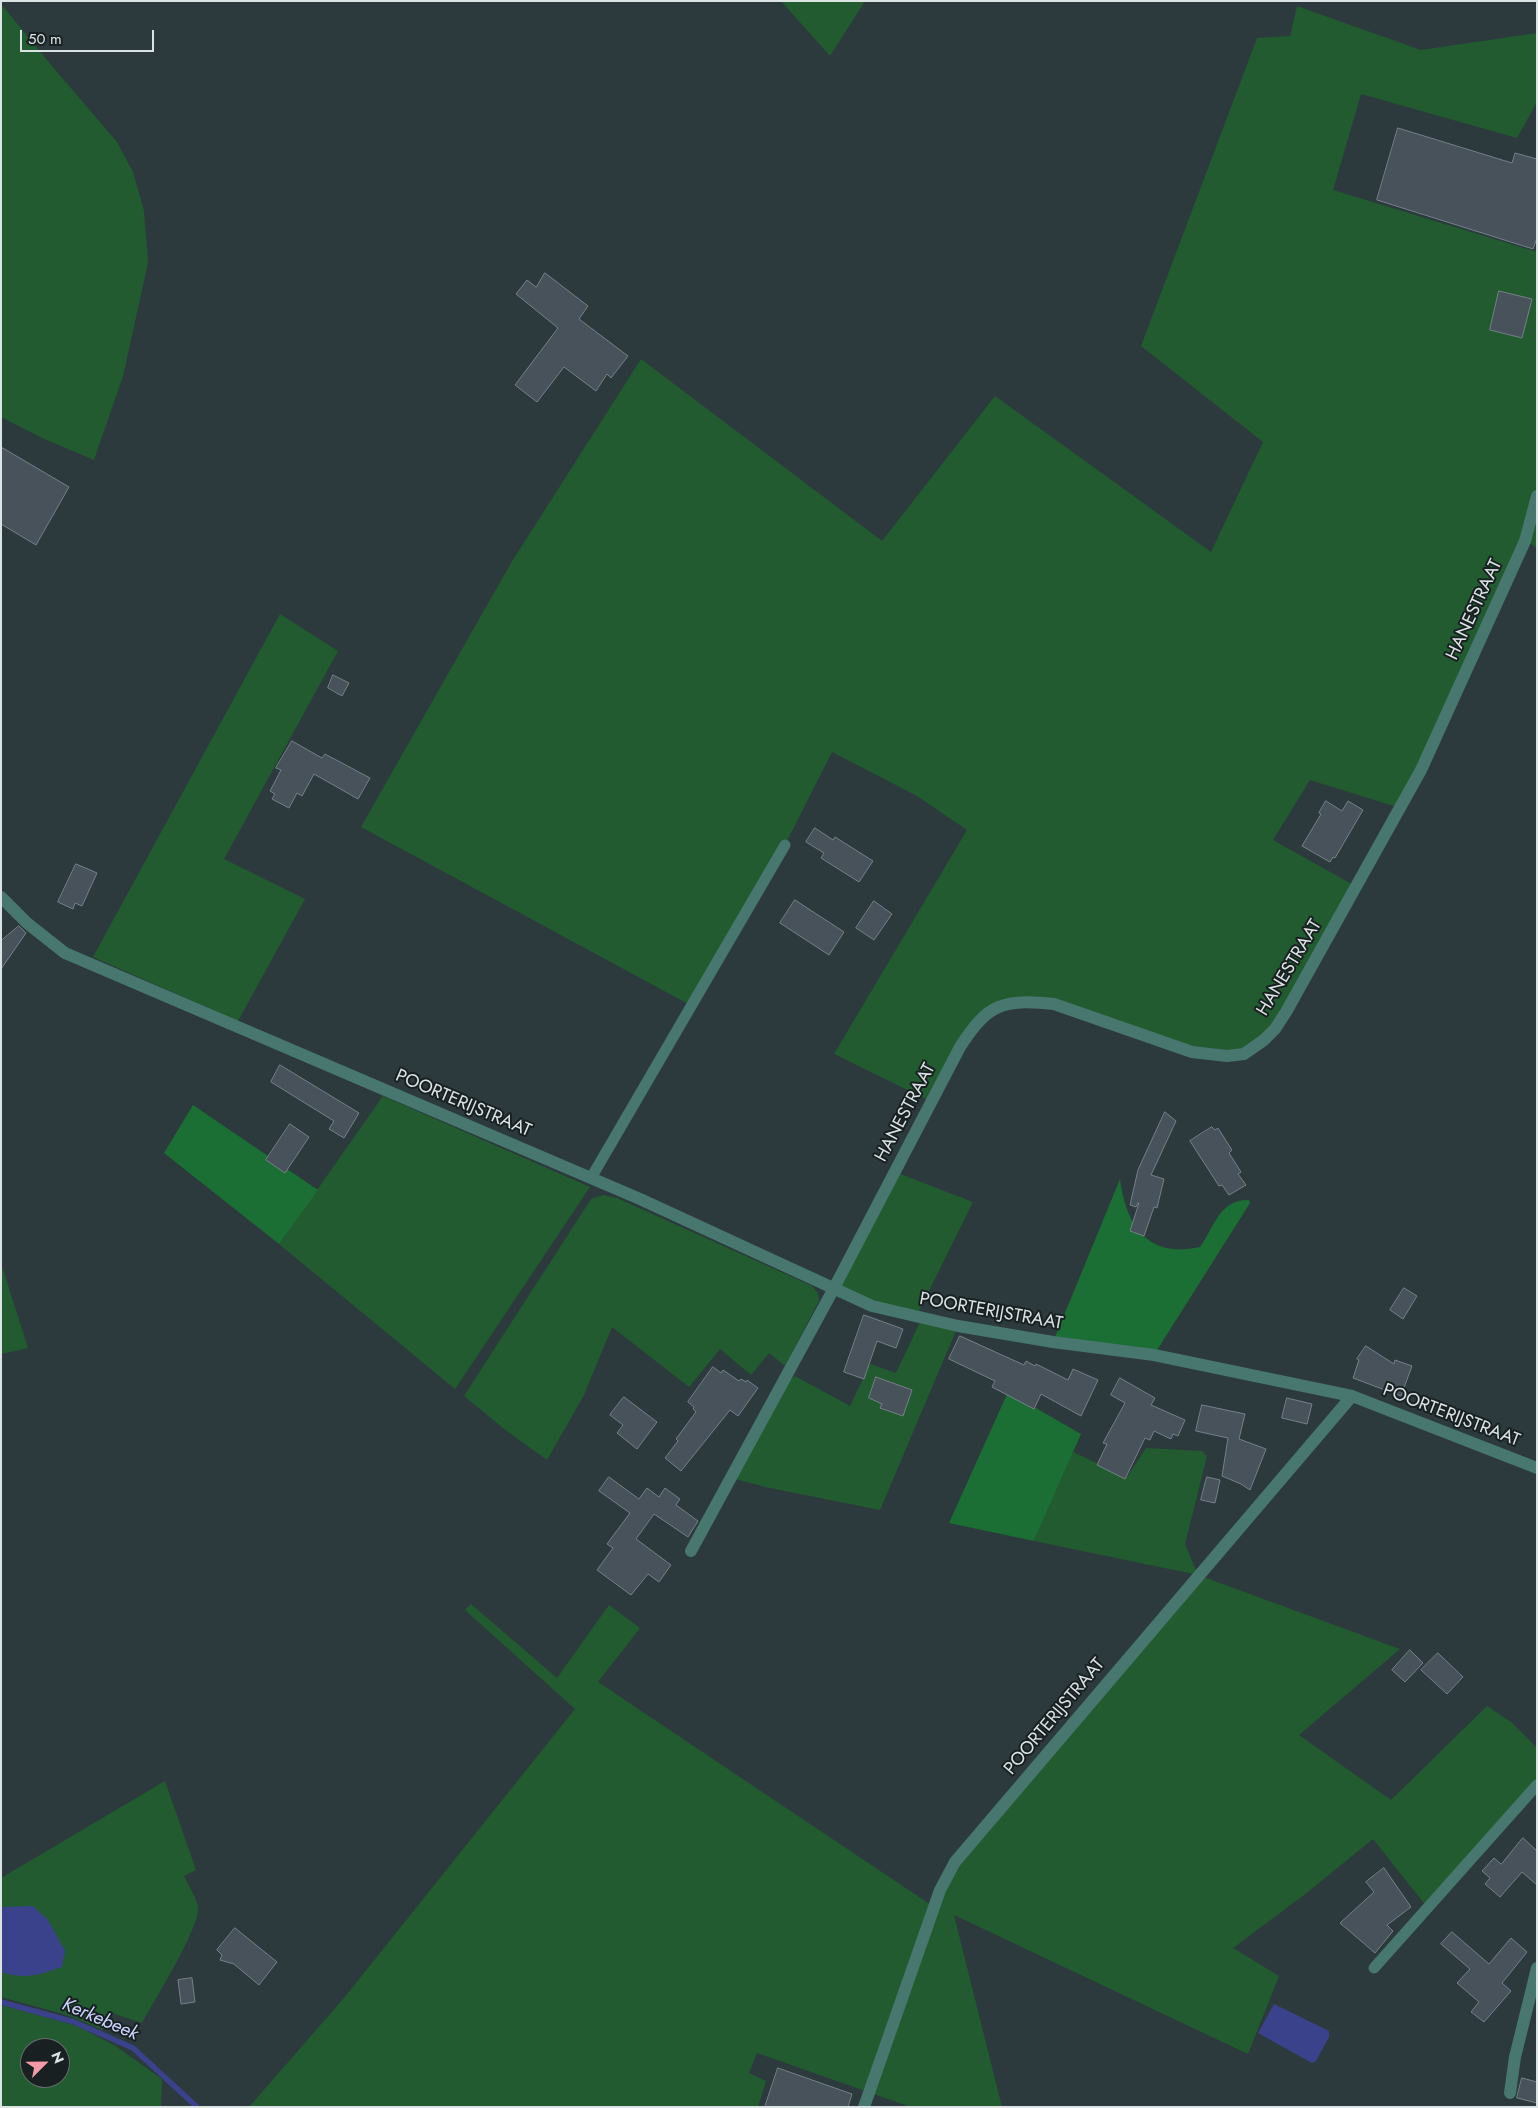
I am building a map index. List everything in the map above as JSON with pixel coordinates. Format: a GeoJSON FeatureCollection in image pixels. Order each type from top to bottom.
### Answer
{"type":"FeatureCollection","features":[{"type":"Feature","properties":{"kind":"street","name":"HANESTRAAT"},"geometry":{"type":"LineString","coordinates":[[833,1290],[960,1047],[972,1028],[986,1015],[1006,1003],[1054,1004],[1192,1052],[1227,1056],[1244,1054],[1274,1029],[1286,1012],[1421,770],[1525,541],[1537,496]]}},
{"type":"Feature","properties":{"kind":"street","name":"POORTERIJSTRAAT"},"geometry":{"type":"LineString","coordinates":[[1,897],[27,923],[65,953],[591,1178],[833,1290],[872,1306],[958,1326],[1053,1342],[1154,1355],[1352,1396],[1537,1468]]}},
{"type":"Feature","properties":{"kind":"street"},"geometry":{"type":"LineString","coordinates":[[692,1552],[833,1290]]}},
{"type":"Feature","properties":{"kind":"street","name":"POORTERIJSTRAAT"},"geometry":{"type":"LineString","coordinates":[[864,2107],[940,1890],[955,1862],[1352,1396]]}},
{"type":"Feature","properties":{"kind":"street"},"geometry":{"type":"LineString","coordinates":[[1510,2093],[1515,2057],[1537,1968]]}},
{"type":"Feature","properties":{"kind":"lane"},"geometry":{"type":"LineString","coordinates":[[591,1178],[786,845]]}},
{"type":"Feature","properties":{"kind":"lane"},"geometry":{"type":"LineString","coordinates":[[1374,1968],[1537,1784]]}},
{"type":"Feature","properties":{"kind":"green space"},"geometry":{"type":"Polygon","coordinates":[[[781,1],[865,1],[830,56],[781,1]]]}},
{"type":"Feature","properties":{"kind":"green space"},"geometry":{"type":"Polygon","coordinates":[[[1,4],[117,142],[133,172],[144,211],[148,263],[123,376],[94,460],[42,438],[1,417],[1,4]]]}},
{"type":"Feature","properties":{"kind":"green space"},"geometry":{"type":"Polygon","coordinates":[[[1297,6],[1421,50],[1537,33],[1537,102],[1517,138],[1361,94],[1333,190],[1537,252],[1537,548],[1526,541],[1400,808],[1310,780],[1273,840],[1357,887],[1264,1040],[1227,1056],[1030,1002],[986,1015],[932,1102],[834,1054],[967,830],[917,796],[832,752],[785,845],[692,1006],[361,827],[511,563],[641,359],[882,541],[995,396],[1211,552],[1263,442],[1141,346],[1257,38],[1290,36],[1297,6]]]}},
{"type":"Feature","properties":{"kind":"green space"},"geometry":{"type":"Polygon","coordinates":[[[280,614],[338,651],[224,859],[305,899],[238,1021],[93,957],[280,614]]]}},
{"type":"Feature","properties":{"kind":"green space"},"geometry":{"type":"Polygon","coordinates":[[[383,1096],[590,1187],[455,1389],[279,1244],[383,1096]]]}},
{"type":"Feature","properties":{"kind":"green space"},"geometry":{"type":"Polygon","coordinates":[[[193,1105],[318,1190],[279,1244],[164,1153],[193,1105]]]}},
{"type":"Feature","properties":{"kind":"green space"},"geometry":{"type":"Polygon","coordinates":[[[895,1172],[973,1202],[916,1317],[833,1290],[895,1172]]]}},
{"type":"Feature","properties":{"kind":"green space"},"geometry":{"type":"Polygon","coordinates":[[[1120,1179],[1123,1196],[1134,1224],[1142,1235],[1153,1243],[1166,1248],[1200,1247],[1224,1209],[1239,1201],[1249,1200],[1250,1203],[1154,1355],[1053,1342],[1120,1179]]]}},
{"type":"Feature","properties":{"kind":"green space"},"geometry":{"type":"Polygon","coordinates":[[[603,1195],[617,1198],[812,1286],[818,1293],[819,1301],[785,1366],[769,1353],[751,1375],[720,1349],[689,1387],[612,1327],[584,1395],[547,1460],[504,1429],[464,1396],[591,1199],[603,1195]]]}},
{"type":"Feature","properties":{"kind":"green space"},"geometry":{"type":"Polygon","coordinates":[[[1,1263],[28,1348],[1,1354],[1,1263]]]}},
{"type":"Feature","properties":{"kind":"green space"},"geometry":{"type":"Polygon","coordinates":[[[922,1318],[958,1326],[880,1510],[765,1487],[735,1479],[788,1380],[795,1376],[850,1406],[870,1364],[896,1373],[922,1318]]]}},
{"type":"Feature","properties":{"kind":"green space"},"geometry":{"type":"Polygon","coordinates":[[[1008,1392],[1081,1434],[1034,1541],[949,1523],[1008,1392]]]}},
{"type":"Feature","properties":{"kind":"green space"},"geometry":{"type":"Polygon","coordinates":[[[1146,1448],[1202,1451],[1207,1456],[1185,1544],[1198,1575],[1034,1541],[1073,1452],[1127,1477],[1146,1448]]]}},
{"type":"Feature","properties":{"kind":"green space"},"geometry":{"type":"Polygon","coordinates":[[[1198,1575],[1400,1649],[1299,1735],[1391,1800],[1487,1706],[1511,1722],[1537,1748],[1537,1785],[1427,1907],[1373,1839],[1304,1895],[1233,1948],[1279,1976],[1248,2054],[954,1915],[1002,2107],[911,2107],[757,2053],[749,2073],[766,2081],[758,2107],[249,2107],[344,1998],[575,1709],[465,1610],[471,1604],[557,1678],[609,1605],[640,1628],[598,1682],[934,1907],[940,1890],[1198,1575]]]}},
{"type":"Feature","properties":{"kind":"green space"},"geometry":{"type":"Polygon","coordinates":[[[165,1781],[196,1870],[184,1876],[198,1908],[197,1918],[192,1931],[142,2023],[112,2013],[103,2030],[67,2015],[1,1997],[1,1878],[165,1781]]]}},
{"type":"Feature","properties":{"kind":"green space"},"geometry":{"type":"Polygon","coordinates":[[[1,2005],[77,2026],[114,2045],[162,2079],[161,2107],[1,2107],[1,2005]]]}},
{"type":"Feature","properties":{"kind":"shaded area"},"geometry":{"type":"Polygon","coordinates":[[[33,1906],[48,1920],[65,1951],[62,1967],[32,1976],[17,1976],[1,1972],[1,1907],[33,1906]]]}},
{"type":"Feature","properties":{"kind":"shaded area"},"geometry":{"type":"Polygon","coordinates":[[[1274,2004],[1329,2031],[1329,2037],[1316,2061],[1312,2063],[1258,2033],[1274,2004]]]}},
{"type":"Feature","properties":{"kind":"building"},"geometry":{"type":"Polygon","coordinates":[[[1398,128],[1512,163],[1515,153],[1537,159],[1537,238],[1533,249],[1377,200],[1398,128]]]}},
{"type":"Feature","properties":{"kind":"building"},"geometry":{"type":"Polygon","coordinates":[[[545,273],[588,306],[579,319],[628,356],[611,378],[607,374],[596,391],[564,367],[537,402],[515,385],[558,328],[516,294],[527,280],[536,287],[545,273]]]}},
{"type":"Feature","properties":{"kind":"building"},"geometry":{"type":"Polygon","coordinates":[[[1499,291],[1532,299],[1522,338],[1490,330],[1499,291]]]}},
{"type":"Feature","properties":{"kind":"building"},"geometry":{"type":"Polygon","coordinates":[[[1,447],[69,487],[36,545],[1,524],[1,447]]]}},
{"type":"Feature","properties":{"kind":"building"},"geometry":{"type":"Polygon","coordinates":[[[333,675],[349,683],[342,696],[328,688],[333,675]]]}},
{"type":"Feature","properties":{"kind":"building"},"geometry":{"type":"Polygon","coordinates":[[[292,741],[322,758],[325,754],[370,778],[358,799],[314,774],[302,796],[297,793],[289,808],[272,799],[275,794],[270,791],[281,770],[276,768],[292,741]]]}},
{"type":"Feature","properties":{"kind":"building"},"geometry":{"type":"Polygon","coordinates":[[[1326,801],[1342,811],[1348,801],[1363,810],[1335,858],[1333,857],[1330,862],[1302,846],[1321,814],[1319,813],[1326,801]]]}},
{"type":"Feature","properties":{"kind":"building"},"geometry":{"type":"Polygon","coordinates":[[[815,828],[833,840],[835,837],[873,861],[859,882],[821,858],[824,853],[806,842],[815,828]]]}},
{"type":"Feature","properties":{"kind":"building"},"geometry":{"type":"Polygon","coordinates":[[[76,864],[97,873],[82,906],[75,903],[73,909],[58,902],[76,864]]]}},
{"type":"Feature","properties":{"kind":"building"},"geometry":{"type":"Polygon","coordinates":[[[795,900],[844,932],[829,955],[780,923],[795,900]]]}},
{"type":"Feature","properties":{"kind":"building"},"geometry":{"type":"Polygon","coordinates":[[[874,901],[892,914],[874,940],[856,928],[874,901]]]}},
{"type":"Feature","properties":{"kind":"building"},"geometry":{"type":"Polygon","coordinates":[[[19,926],[26,933],[1,969],[1,941],[19,926]]]}},
{"type":"Feature","properties":{"kind":"building"},"geometry":{"type":"Polygon","coordinates":[[[280,1065],[359,1113],[344,1138],[329,1129],[334,1121],[271,1082],[280,1065]]]}},
{"type":"Feature","properties":{"kind":"building"},"geometry":{"type":"Polygon","coordinates":[[[1165,1112],[1176,1121],[1151,1175],[1164,1179],[1157,1208],[1154,1207],[1144,1236],[1130,1231],[1139,1203],[1136,1207],[1130,1205],[1138,1170],[1165,1112]]]}},
{"type":"Feature","properties":{"kind":"building"},"geometry":{"type":"Polygon","coordinates":[[[290,1124],[309,1137],[285,1173],[266,1160],[290,1124]]]}},
{"type":"Feature","properties":{"kind":"building"},"geometry":{"type":"Polygon","coordinates":[[[1212,1127],[1215,1130],[1218,1128],[1232,1150],[1229,1153],[1241,1172],[1238,1174],[1246,1185],[1229,1195],[1222,1185],[1219,1186],[1190,1141],[1212,1127]]]}},
{"type":"Feature","properties":{"kind":"building"},"geometry":{"type":"Polygon","coordinates":[[[1404,1288],[1417,1296],[1403,1319],[1390,1310],[1404,1288]]]}},
{"type":"Feature","properties":{"kind":"building"},"geometry":{"type":"Polygon","coordinates":[[[864,1315],[903,1329],[896,1348],[877,1341],[864,1379],[844,1372],[864,1315]]]}},
{"type":"Feature","properties":{"kind":"building"},"geometry":{"type":"Polygon","coordinates":[[[960,1336],[1024,1365],[1026,1361],[1035,1366],[1036,1364],[1068,1380],[1073,1369],[1098,1380],[1081,1416],[1041,1394],[1034,1409],[992,1387],[995,1381],[949,1359],[960,1336]]]}},
{"type":"Feature","properties":{"kind":"building"},"geometry":{"type":"Polygon","coordinates":[[[1366,1346],[1394,1364],[1395,1360],[1412,1366],[1401,1396],[1353,1378],[1359,1360],[1357,1359],[1366,1346]]]}},
{"type":"Feature","properties":{"kind":"building"},"geometry":{"type":"Polygon","coordinates":[[[713,1367],[721,1373],[723,1370],[739,1381],[741,1379],[746,1382],[747,1380],[758,1388],[738,1416],[730,1410],[681,1471],[665,1458],[696,1412],[693,1409],[694,1407],[688,1402],[713,1367]]]}},
{"type":"Feature","properties":{"kind":"building"},"geometry":{"type":"Polygon","coordinates":[[[876,1377],[912,1390],[903,1416],[880,1408],[882,1404],[869,1398],[876,1377]]]}},
{"type":"Feature","properties":{"kind":"building"},"geometry":{"type":"Polygon","coordinates":[[[1120,1378],[1155,1398],[1151,1405],[1185,1420],[1178,1436],[1173,1434],[1171,1439],[1154,1431],[1150,1440],[1145,1438],[1125,1479],[1097,1465],[1107,1444],[1103,1443],[1125,1403],[1111,1395],[1120,1378]]]}},
{"type":"Feature","properties":{"kind":"building"},"geometry":{"type":"Polygon","coordinates":[[[624,1397],[657,1422],[637,1449],[617,1433],[623,1425],[610,1415],[624,1397]]]}},
{"type":"Feature","properties":{"kind":"building"},"geometry":{"type":"Polygon","coordinates":[[[1287,1398],[1312,1404],[1307,1424],[1282,1418],[1287,1398]]]}},
{"type":"Feature","properties":{"kind":"building"},"geometry":{"type":"Polygon","coordinates":[[[1202,1405],[1245,1414],[1239,1439],[1266,1449],[1250,1490],[1222,1476],[1228,1438],[1196,1431],[1202,1405]]]}},
{"type":"Feature","properties":{"kind":"building"},"geometry":{"type":"Polygon","coordinates":[[[609,1477],[639,1499],[647,1488],[659,1497],[665,1488],[680,1499],[676,1505],[698,1521],[688,1537],[654,1514],[636,1539],[671,1565],[659,1582],[648,1574],[631,1595],[597,1570],[613,1548],[607,1544],[630,1513],[599,1491],[609,1477]]]}},
{"type":"Feature","properties":{"kind":"building"},"geometry":{"type":"Polygon","coordinates":[[[1207,1477],[1220,1480],[1215,1503],[1201,1500],[1207,1477]]]}},
{"type":"Feature","properties":{"kind":"building"},"geometry":{"type":"Polygon","coordinates":[[[1410,1650],[1423,1663],[1405,1682],[1392,1670],[1410,1650]]]}},
{"type":"Feature","properties":{"kind":"building"},"geometry":{"type":"Polygon","coordinates":[[[1438,1653],[1463,1677],[1447,1694],[1421,1670],[1438,1653]]]}},
{"type":"Feature","properties":{"kind":"building"},"geometry":{"type":"Polygon","coordinates":[[[1523,1838],[1537,1851],[1537,1885],[1522,1872],[1500,1897],[1485,1884],[1490,1878],[1482,1871],[1494,1858],[1501,1864],[1523,1838]]]}},
{"type":"Feature","properties":{"kind":"building"},"geometry":{"type":"Polygon","coordinates":[[[1384,1868],[1411,1907],[1387,1925],[1393,1931],[1375,1953],[1340,1923],[1374,1892],[1366,1882],[1384,1868]]]}},
{"type":"Feature","properties":{"kind":"building"},"geometry":{"type":"Polygon","coordinates":[[[235,1928],[277,1962],[259,1985],[234,1964],[220,1960],[222,1955],[217,1950],[235,1928]]]}},
{"type":"Feature","properties":{"kind":"building"},"geometry":{"type":"Polygon","coordinates":[[[1452,1932],[1489,1964],[1511,1938],[1527,1952],[1502,1983],[1511,1991],[1484,2022],[1471,2012],[1479,2002],[1457,1983],[1470,1969],[1441,1944],[1452,1932]]]}},
{"type":"Feature","properties":{"kind":"building"},"geometry":{"type":"Polygon","coordinates":[[[192,1978],[195,2002],[181,2004],[178,1980],[192,1978]]]}},
{"type":"Feature","properties":{"kind":"building"},"geometry":{"type":"Polygon","coordinates":[[[778,2068],[852,2094],[848,2107],[765,2107],[778,2068]]]}},
{"type":"Feature","properties":{"kind":"building"},"geometry":{"type":"Polygon","coordinates":[[[1522,2078],[1537,2082],[1537,2103],[1517,2098],[1522,2078]]]}},
{"type":"Feature","properties":{"kind":"waterway","name":"Kerkebeek"},"geometry":{"type":"LineString","coordinates":[[1,2002],[74,2022],[133,2048],[197,2107]]}}]}
